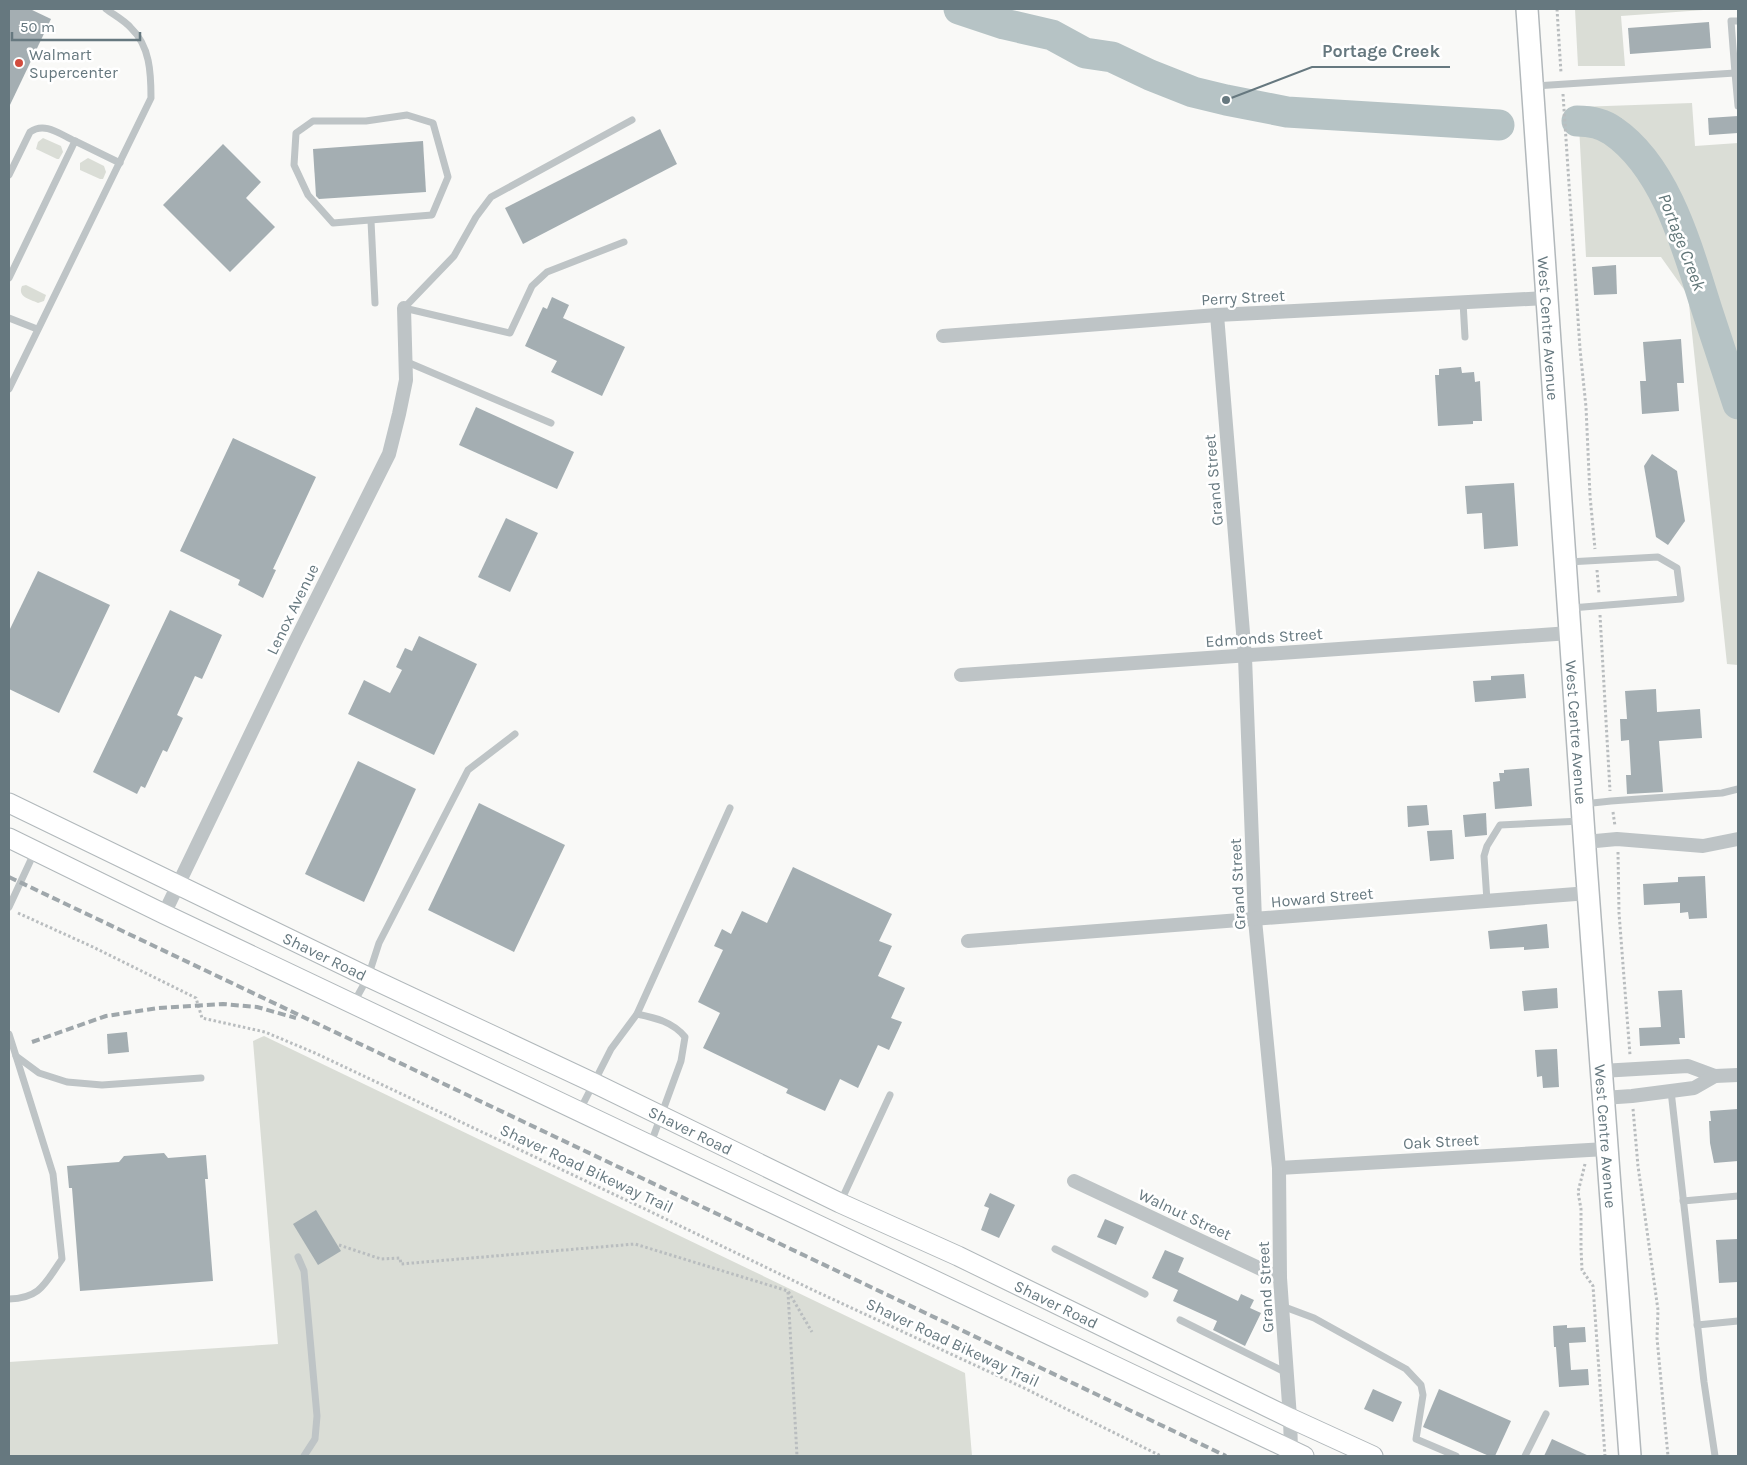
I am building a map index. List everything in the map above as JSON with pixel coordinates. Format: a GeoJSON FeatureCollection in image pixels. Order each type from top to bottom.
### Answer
{"type":"FeatureCollection","features":[{"type":"Feature","properties":{"kind":"main road","name":"West Centre Avenue"},"geometry":{"type":"LineString","coordinates":[[1527,9],[1606,1149],[1630,1456]]}},
{"type":"Feature","properties":{"kind":"main road","name":"Shaver Road"},"geometry":{"type":"LineString","coordinates":[[9,803],[840,1203],[958,1256],[1290,1418],[1373,1456]]}},
{"type":"Feature","properties":{"kind":"main road","name":"Shaver Road"},"geometry":{"type":"LineString","coordinates":[[9,838],[578,1112],[1297,1453]]}},
{"type":"Feature","properties":{"kind":"street","name":"Perry Street"},"geometry":{"type":"LineString","coordinates":[[943,336],[1217,315],[1546,298]]}},
{"type":"Feature","properties":{"kind":"street","name":"Lenox Avenue"},"geometry":{"type":"LineString","coordinates":[[164,914],[388,454],[406,380],[404,308]]}},
{"type":"Feature","properties":{"kind":"street","name":"Grand Street"},"geometry":{"type":"LineString","coordinates":[[1217,315],[1245,657],[1255,920],[1279,1168],[1280,1278],[1290,1418],[1297,1453]]}},
{"type":"Feature","properties":{"kind":"street","name":"Edmonds Street"},"geometry":{"type":"LineString","coordinates":[[961,675],[1245,657],[1570,633]]}},
{"type":"Feature","properties":{"kind":"street"},"geometry":{"type":"LineString","coordinates":[[1584,822],[1617,840],[1702,846],[1738,839]]}},
{"type":"Feature","properties":{"kind":"street","name":"Howard Street"},"geometry":{"type":"LineString","coordinates":[[968,940],[1255,920],[1589,893]]}},
{"type":"Feature","properties":{"kind":"street"},"geometry":{"type":"LineString","coordinates":[[1601,1071],[1688,1066],[1715,1076],[1738,1075]]}},
{"type":"Feature","properties":{"kind":"street"},"geometry":{"type":"LineString","coordinates":[[1603,1098],[1694,1088],[1715,1076]]}},
{"type":"Feature","properties":{"kind":"street","name":"Oak Street"},"geometry":{"type":"LineString","coordinates":[[1279,1168],[1606,1149]]}},
{"type":"Feature","properties":{"kind":"street","name":"Walnut Street"},"geometry":{"type":"LineString","coordinates":[[1074,1181],[1280,1278]]}},
{"type":"Feature","properties":{"kind":"lane"},"geometry":{"type":"LineString","coordinates":[[9,389],[151,98],[151,73],[144,45],[131,28],[106,9]]}},
{"type":"Feature","properties":{"kind":"lane"},"geometry":{"type":"LineString","coordinates":[[1738,21],[1731,21],[1738,106]]}},
{"type":"Feature","properties":{"kind":"lane"},"geometry":{"type":"LineString","coordinates":[[1532,86],[1735,73]]}},
{"type":"Feature","properties":{"kind":"lane"},"geometry":{"type":"LineString","coordinates":[[407,115],[433,123],[448,177],[432,215],[371,221],[333,223],[308,195],[294,165],[296,133],[313,121],[366,121],[407,115]]}},
{"type":"Feature","properties":{"kind":"lane"},"geometry":{"type":"LineString","coordinates":[[404,308],[454,256],[476,216],[491,197],[632,120]]}},
{"type":"Feature","properties":{"kind":"lane"},"geometry":{"type":"LineString","coordinates":[[9,175],[30,132],[36,128],[45,127],[120,163]]}},
{"type":"Feature","properties":{"kind":"lane"},"geometry":{"type":"LineString","coordinates":[[9,278],[75,141]]}},
{"type":"Feature","properties":{"kind":"lane"},"geometry":{"type":"LineString","coordinates":[[371,221],[375,303]]}},
{"type":"Feature","properties":{"kind":"lane"},"geometry":{"type":"LineString","coordinates":[[404,308],[510,333],[532,286],[547,272],[624,242]]}},
{"type":"Feature","properties":{"kind":"lane"},"geometry":{"type":"LineString","coordinates":[[1463,302],[1464,338]]}},
{"type":"Feature","properties":{"kind":"lane"},"geometry":{"type":"LineString","coordinates":[[9,318],[37,329]]}},
{"type":"Feature","properties":{"kind":"lane"},"geometry":{"type":"LineString","coordinates":[[406,362],[551,422]]}},
{"type":"Feature","properties":{"kind":"lane"},"geometry":{"type":"LineString","coordinates":[[1565,563],[1658,557],[1677,568],[1681,599],[1568,608]]}},
{"type":"Feature","properties":{"kind":"lane"},"geometry":{"type":"LineString","coordinates":[[353,1004],[368,977],[379,943],[468,770],[515,734]]}},
{"type":"Feature","properties":{"kind":"lane"},"geometry":{"type":"LineString","coordinates":[[1487,901],[1484,856],[1487,846],[1500,826],[1584,822],[1611,801],[1722,793],[1738,789]]}},
{"type":"Feature","properties":{"kind":"lane"},"geometry":{"type":"LineString","coordinates":[[578,1112],[611,1049],[637,1014],[730,808]]}},
{"type":"Feature","properties":{"kind":"lane"},"geometry":{"type":"LineString","coordinates":[[9,907],[35,850]]}},
{"type":"Feature","properties":{"kind":"lane"},"geometry":{"type":"LineString","coordinates":[[637,1014],[657,1018],[678,1029],[685,1037],[681,1061],[650,1146]]}},
{"type":"Feature","properties":{"kind":"lane"},"geometry":{"type":"LineString","coordinates":[[9,1034],[53,1174],[62,1260],[39,1292],[9,1299]]}},
{"type":"Feature","properties":{"kind":"lane"},"geometry":{"type":"LineString","coordinates":[[16,1056],[39,1073],[67,1082],[102,1085],[201,1078]]}},
{"type":"Feature","properties":{"kind":"lane"},"geometry":{"type":"LineString","coordinates":[[1671,1091],[1697,1325],[1715,1456]]}},
{"type":"Feature","properties":{"kind":"lane"},"geometry":{"type":"LineString","coordinates":[[840,1203],[890,1095]]}},
{"type":"Feature","properties":{"kind":"lane"},"geometry":{"type":"LineString","coordinates":[[1683,1201],[1738,1196]]}},
{"type":"Feature","properties":{"kind":"lane"},"geometry":{"type":"LineString","coordinates":[[1055,1249],[1145,1294]]}},
{"type":"Feature","properties":{"kind":"lane"},"geometry":{"type":"LineString","coordinates":[[298,1257],[304,1271],[317,1416],[315,1439],[304,1456]]}},
{"type":"Feature","properties":{"kind":"lane"},"geometry":{"type":"LineString","coordinates":[[1282,1306],[1314,1318],[1406,1369],[1422,1385],[1423,1395],[1416,1439],[1456,1456]]}},
{"type":"Feature","properties":{"kind":"lane"},"geometry":{"type":"LineString","coordinates":[[1180,1320],[1287,1373]]}},
{"type":"Feature","properties":{"kind":"lane"},"geometry":{"type":"LineString","coordinates":[[1697,1325],[1738,1321]]}},
{"type":"Feature","properties":{"kind":"lane"},"geometry":{"type":"LineString","coordinates":[[1526,1456],[1546,1414]]}},
{"type":"Feature","properties":{"kind":"path"},"geometry":{"type":"LineString","coordinates":[[1557,9],[1580,349],[1586,407],[1590,496],[1600,606],[1611,801],[1617,840],[1619,913],[1630,1068]]}},
{"type":"Feature","properties":{"kind":"path","name":"Shaver Road Bikeway Trail"},"geometry":{"type":"LineString","coordinates":[[17,912],[94,947],[196,998],[202,1018],[265,1032],[315,1053],[1022,1388],[1161,1456]]}},
{"type":"Feature","properties":{"kind":"path"},"geometry":{"type":"LineString","coordinates":[[1632,1096],[1638,1166],[1658,1310],[1657,1338],[1668,1456]]}},
{"type":"Feature","properties":{"kind":"path"},"geometry":{"type":"LineString","coordinates":[[1584,1150],[1585,1165],[1578,1192],[1581,1210],[1582,1270],[1593,1286],[1605,1456]]}},
{"type":"Feature","properties":{"kind":"path"},"geometry":{"type":"LineString","coordinates":[[339,1245],[382,1259],[400,1258],[401,1264],[634,1244],[788,1291],[812,1332]]}},
{"type":"Feature","properties":{"kind":"path"},"geometry":{"type":"LineString","coordinates":[[788,1291],[797,1456]]}},
{"type":"Feature","properties":{"kind":"shaded area"},"geometry":{"type":"Polygon","coordinates":[[[1575,9],[1717,9],[1621,16],[1625,66],[1578,66],[1575,9]]]}},
{"type":"Feature","properties":{"kind":"shaded area"},"geometry":{"type":"Polygon","coordinates":[[[1692,103],[1695,146],[1738,143],[1738,665],[1727,664],[1688,295],[1661,257],[1586,257],[1578,107],[1692,103]]]}},
{"type":"Feature","properties":{"kind":"shaded area"},"geometry":{"type":"Polygon","coordinates":[[[43,138],[61,146],[63,152],[59,159],[36,149],[38,142],[43,138]]]}},
{"type":"Feature","properties":{"kind":"shaded area"},"geometry":{"type":"Polygon","coordinates":[[[88,158],[104,166],[106,172],[103,179],[80,170],[80,163],[88,158]]]}},
{"type":"Feature","properties":{"kind":"shaded area"},"geometry":{"type":"Polygon","coordinates":[[[26,285],[46,295],[44,301],[38,303],[23,295],[21,293],[22,286],[26,285]]]}},
{"type":"Feature","properties":{"kind":"shaded area"},"geometry":{"type":"Polygon","coordinates":[[[264,1036],[965,1373],[972,1456],[9,1456],[9,1362],[278,1344],[253,1041],[264,1036]]]}},
{"type":"Feature","properties":{"kind":"building","name":"Walmart Supercenter"},"geometry":{"type":"Polygon","coordinates":[[[9,9],[30,9],[51,19],[9,107],[9,9]]]}},
{"type":"Feature","properties":{"kind":"building"},"geometry":{"type":"Polygon","coordinates":[[[1709,22],[1711,48],[1630,54],[1628,28],[1709,22]]]}},
{"type":"Feature","properties":{"kind":"building"},"geometry":{"type":"Polygon","coordinates":[[[1738,116],[1738,133],[1709,135],[1708,118],[1738,116]]]}},
{"type":"Feature","properties":{"kind":"building"},"geometry":{"type":"Polygon","coordinates":[[[660,129],[677,164],[523,244],[505,208],[660,129]]]}},
{"type":"Feature","properties":{"kind":"building"},"geometry":{"type":"Polygon","coordinates":[[[423,141],[426,192],[319,199],[316,196],[313,149],[423,141]]]}},
{"type":"Feature","properties":{"kind":"building"},"geometry":{"type":"Polygon","coordinates":[[[223,144],[261,182],[246,198],[275,227],[230,272],[163,205],[223,144]]]}},
{"type":"Feature","properties":{"kind":"building"},"geometry":{"type":"Polygon","coordinates":[[[1616,265],[1617,294],[1594,295],[1592,267],[1616,265]]]}},
{"type":"Feature","properties":{"kind":"building"},"geometry":{"type":"Polygon","coordinates":[[[552,297],[569,305],[563,318],[625,347],[602,396],[551,372],[557,361],[525,346],[543,307],[547,309],[552,297]]]}},
{"type":"Feature","properties":{"kind":"building"},"geometry":{"type":"Polygon","coordinates":[[[1681,339],[1684,383],[1677,383],[1679,411],[1642,414],[1640,381],[1646,381],[1643,342],[1681,339]]]}},
{"type":"Feature","properties":{"kind":"building"},"geometry":{"type":"Polygon","coordinates":[[[1461,367],[1462,373],[1474,372],[1475,382],[1480,381],[1482,421],[1473,421],[1473,424],[1438,426],[1435,375],[1439,375],[1439,369],[1461,367]]]}},
{"type":"Feature","properties":{"kind":"building"},"geometry":{"type":"Polygon","coordinates":[[[476,407],[574,452],[557,489],[459,445],[476,407]]]}},
{"type":"Feature","properties":{"kind":"building"},"geometry":{"type":"Polygon","coordinates":[[[233,438],[316,477],[273,569],[276,570],[263,598],[238,585],[240,580],[180,551],[233,438]]]}},
{"type":"Feature","properties":{"kind":"building"},"geometry":{"type":"Polygon","coordinates":[[[1652,454],[1677,471],[1685,521],[1668,545],[1656,537],[1644,466],[1652,454]]]}},
{"type":"Feature","properties":{"kind":"building"},"geometry":{"type":"Polygon","coordinates":[[[1514,483],[1518,546],[1484,549],[1482,513],[1467,514],[1465,486],[1514,483]]]}},
{"type":"Feature","properties":{"kind":"building"},"geometry":{"type":"Polygon","coordinates":[[[506,518],[538,533],[510,592],[478,577],[506,518]]]}},
{"type":"Feature","properties":{"kind":"building"},"geometry":{"type":"Polygon","coordinates":[[[38,571],[110,605],[59,713],[9,689],[9,631],[38,571]]]}},
{"type":"Feature","properties":{"kind":"building"},"geometry":{"type":"Polygon","coordinates":[[[170,610],[222,635],[202,679],[195,676],[177,715],[183,718],[167,752],[163,750],[145,788],[141,786],[137,794],[93,772],[170,610]]]}},
{"type":"Feature","properties":{"kind":"building"},"geometry":{"type":"Polygon","coordinates":[[[419,636],[477,664],[434,755],[348,714],[364,680],[390,693],[402,670],[396,667],[405,648],[412,651],[419,636]]]}},
{"type":"Feature","properties":{"kind":"building"},"geometry":{"type":"Polygon","coordinates":[[[1524,674],[1526,698],[1475,702],[1473,681],[1491,680],[1491,676],[1524,674]]]}},
{"type":"Feature","properties":{"kind":"building"},"geometry":{"type":"Polygon","coordinates":[[[1656,689],[1657,712],[1700,709],[1702,738],[1659,741],[1663,792],[1627,794],[1626,775],[1631,775],[1629,740],[1621,741],[1620,719],[1627,719],[1625,691],[1656,689]]]}},
{"type":"Feature","properties":{"kind":"building"},"geometry":{"type":"Polygon","coordinates":[[[358,761],[416,789],[364,902],[305,874],[358,761]]]}},
{"type":"Feature","properties":{"kind":"building"},"geometry":{"type":"Polygon","coordinates":[[[1529,768],[1532,806],[1495,809],[1493,782],[1500,781],[1499,773],[1504,773],[1504,770],[1529,768]]]}},
{"type":"Feature","properties":{"kind":"building"},"geometry":{"type":"Polygon","coordinates":[[[479,803],[565,845],[514,952],[428,910],[479,803]]]}},
{"type":"Feature","properties":{"kind":"building"},"geometry":{"type":"Polygon","coordinates":[[[1427,805],[1429,825],[1408,827],[1407,806],[1427,805]]]}},
{"type":"Feature","properties":{"kind":"building"},"geometry":{"type":"Polygon","coordinates":[[[1486,813],[1487,835],[1465,837],[1463,815],[1486,813]]]}},
{"type":"Feature","properties":{"kind":"building"},"geometry":{"type":"Polygon","coordinates":[[[1452,830],[1454,859],[1430,861],[1427,831],[1452,830]]]}},
{"type":"Feature","properties":{"kind":"building"},"geometry":{"type":"Polygon","coordinates":[[[793,867],[892,914],[879,941],[892,946],[878,976],[905,988],[891,1018],[902,1022],[889,1050],[878,1045],[858,1088],[840,1079],[825,1111],[786,1093],[788,1089],[703,1048],[720,1013],[698,1002],[723,950],[714,946],[722,929],[731,934],[742,911],[767,923],[793,867]]]}},
{"type":"Feature","properties":{"kind":"building"},"geometry":{"type":"Polygon","coordinates":[[[1705,876],[1707,918],[1689,919],[1688,912],[1680,913],[1680,903],[1644,905],[1643,884],[1678,882],[1678,877],[1705,876]]]}},
{"type":"Feature","properties":{"kind":"building"},"geometry":{"type":"Polygon","coordinates":[[[1547,924],[1549,948],[1524,950],[1524,947],[1490,949],[1488,931],[1547,924]]]}},
{"type":"Feature","properties":{"kind":"building"},"geometry":{"type":"Polygon","coordinates":[[[1557,988],[1558,1008],[1524,1011],[1522,991],[1557,988]]]}},
{"type":"Feature","properties":{"kind":"building"},"geometry":{"type":"Polygon","coordinates":[[[1682,990],[1685,1038],[1679,1038],[1680,1044],[1640,1046],[1639,1028],[1661,1027],[1658,991],[1682,990]]]}},
{"type":"Feature","properties":{"kind":"building"},"geometry":{"type":"Polygon","coordinates":[[[127,1032],[129,1052],[108,1054],[107,1034],[127,1032]]]}},
{"type":"Feature","properties":{"kind":"building"},"geometry":{"type":"Polygon","coordinates":[[[1557,1049],[1559,1087],[1543,1088],[1542,1076],[1537,1077],[1535,1050],[1557,1049]]]}},
{"type":"Feature","properties":{"kind":"building"},"geometry":{"type":"Polygon","coordinates":[[[1738,1109],[1738,1161],[1714,1163],[1710,1143],[1710,1111],[1738,1109]]]}},
{"type":"Feature","properties":{"kind":"building"},"geometry":{"type":"Polygon","coordinates":[[[164,1153],[168,1158],[206,1155],[208,1179],[205,1179],[213,1281],[80,1291],[72,1188],[69,1188],[67,1166],[119,1162],[124,1156],[164,1153]]]}},
{"type":"Feature","properties":{"kind":"building"},"geometry":{"type":"Polygon","coordinates":[[[990,1193],[1015,1205],[999,1238],[981,1230],[989,1208],[984,1206],[990,1193]]]}},
{"type":"Feature","properties":{"kind":"building"},"geometry":{"type":"Polygon","coordinates":[[[316,1210],[341,1251],[318,1265],[293,1224],[316,1210]]]}},
{"type":"Feature","properties":{"kind":"building"},"geometry":{"type":"Polygon","coordinates":[[[1105,1219],[1124,1227],[1116,1245],[1097,1237],[1105,1219]]]}},
{"type":"Feature","properties":{"kind":"building"},"geometry":{"type":"Polygon","coordinates":[[[1738,1239],[1738,1282],[1719,1283],[1716,1240],[1738,1239]]]}},
{"type":"Feature","properties":{"kind":"building"},"geometry":{"type":"Polygon","coordinates":[[[1165,1250],[1184,1258],[1178,1272],[1238,1301],[1241,1294],[1254,1300],[1250,1308],[1261,1313],[1245,1346],[1213,1330],[1217,1321],[1173,1301],[1178,1290],[1152,1278],[1165,1250]]]}},
{"type":"Feature","properties":{"kind":"building"},"geometry":{"type":"Polygon","coordinates":[[[1567,1325],[1567,1328],[1585,1327],[1586,1342],[1569,1343],[1571,1370],[1588,1369],[1589,1385],[1559,1387],[1553,1326],[1567,1325]]]}},
{"type":"Feature","properties":{"kind":"building"},"geometry":{"type":"Polygon","coordinates":[[[1373,1389],[1402,1402],[1393,1422],[1364,1409],[1373,1389]]]}},
{"type":"Feature","properties":{"kind":"building"},"geometry":{"type":"Polygon","coordinates":[[[1439,1389],[1511,1421],[1495,1456],[1489,1456],[1423,1427],[1439,1389]]]}},
{"type":"Feature","properties":{"kind":"building"},"geometry":{"type":"Polygon","coordinates":[[[1552,1439],[1589,1456],[1544,1456],[1552,1439]]]}},
{"type":"Feature","properties":{"kind":"waterway","name":"Portage Creek"},"geometry":{"type":"LineString","coordinates":[[959,9],[1004,24],[1052,35],[1085,53],[1112,57],[1193,92],[1226,100],[1287,112],[1499,125]]}},
{"type":"Feature","properties":{"kind":"waterway","name":"Portage Creek"},"geometry":{"type":"LineString","coordinates":[[1577,121],[1596,123],[1613,131],[1632,147],[1648,166],[1661,188],[1673,212],[1692,262],[1738,404]]}},
{"type":"Feature","properties":{"kind":"railway"},"geometry":{"type":"LineString","coordinates":[[9,877],[1226,1456]]}},
{"type":"Feature","properties":{"kind":"railway"},"geometry":{"type":"LineString","coordinates":[[32,1042],[106,1016],[158,1008],[223,1004],[257,1007],[296,1018]]}},
{"type":"Feature","properties":{"kind":"place","name":"Walmart Supercenter"},"geometry":{"type":"Point","coordinates":[19,63]}},
{"type":"Feature","properties":{"kind":"place","name":"Portage Creek"},"geometry":{"type":"Point","coordinates":[1226,100]}}]}
